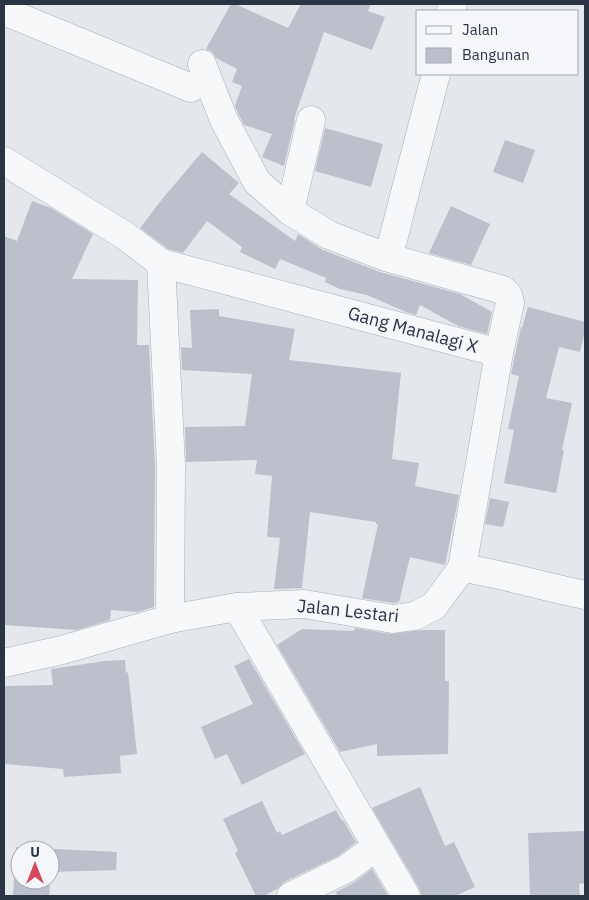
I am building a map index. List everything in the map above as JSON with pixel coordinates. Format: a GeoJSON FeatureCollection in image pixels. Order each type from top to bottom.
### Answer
{"type":"FeatureCollection","features":[{"type":"Feature","properties":{"kind":"street"},"geometry":{"type":"LineString","coordinates":[[4,11],[196,76],[224,120],[257,182],[290,211],[329,236],[386,257],[503,290],[508,294],[510,303],[499,353]]}},
{"type":"Feature","properties":{"kind":"street"},"geometry":{"type":"LineString","coordinates":[[386,257],[402,208],[436,75]]}},
{"type":"Feature","properties":{"kind":"street"},"geometry":{"type":"LineString","coordinates":[[290,211],[311,120]]}},
{"type":"Feature","properties":{"kind":"street","name":"Gang Manalagi X"},"geometry":{"type":"LineString","coordinates":[[4,162],[124,235],[160,263],[499,353],[462,568]]}},
{"type":"Feature","properties":{"kind":"street"},"geometry":{"type":"LineString","coordinates":[[160,263],[171,465],[170,619]]}},
{"type":"Feature","properties":{"kind":"street"},"geometry":{"type":"LineString","coordinates":[[462,568],[488,572],[585,595]]}},
{"type":"Feature","properties":{"kind":"street","name":"Jalan Lestari"},"geometry":{"type":"LineString","coordinates":[[4,664],[62,650],[170,619],[237,607],[304,604],[393,619],[415,616],[434,606],[462,568]]}},
{"type":"Feature","properties":{"kind":"street"},"geometry":{"type":"LineString","coordinates":[[237,607],[406,896]]}},
{"type":"Feature","properties":{"kind":"street"},"geometry":{"type":"LineString","coordinates":[[291,896],[346,869],[376,847]]}},
{"type":"Feature","properties":{"kind":"building"},"geometry":{"type":"Polygon","coordinates":[[[231,4],[235,4],[288,28],[301,4],[371,4],[368,11],[385,17],[372,50],[324,32],[294,119],[284,166],[262,157],[272,134],[244,125],[238,113],[235,106],[242,86],[232,82],[237,69],[216,58],[212,52],[206,49],[231,4]]]}},
{"type":"Feature","properties":{"kind":"building"},"geometry":{"type":"Polygon","coordinates":[[[325,128],[383,144],[371,187],[315,171],[325,128]]]}},
{"type":"Feature","properties":{"kind":"building"},"geometry":{"type":"Polygon","coordinates":[[[505,140],[535,150],[523,183],[493,172],[505,140]]]}},
{"type":"Feature","properties":{"kind":"building"},"geometry":{"type":"Polygon","coordinates":[[[202,152],[239,183],[229,194],[295,241],[298,234],[323,250],[380,272],[460,294],[492,312],[487,334],[458,326],[420,305],[416,315],[367,295],[340,289],[325,282],[326,278],[280,259],[275,269],[240,252],[242,247],[207,221],[183,253],[168,249],[140,228],[202,152]]]}},
{"type":"Feature","properties":{"kind":"building"},"geometry":{"type":"Polygon","coordinates":[[[32,201],[51,208],[93,234],[72,279],[138,280],[137,345],[149,345],[155,465],[154,607],[138,612],[111,610],[110,620],[77,630],[4,625],[4,236],[17,241],[32,201]]]}},
{"type":"Feature","properties":{"kind":"building"},"geometry":{"type":"Polygon","coordinates":[[[451,206],[490,224],[471,265],[429,253],[451,206]]]}},
{"type":"Feature","properties":{"kind":"building"},"geometry":{"type":"Polygon","coordinates":[[[528,307],[585,322],[580,352],[559,347],[546,398],[572,403],[562,450],[564,450],[556,493],[504,483],[514,430],[508,429],[519,376],[511,374],[521,327],[528,307]]]}},
{"type":"Feature","properties":{"kind":"building"},"geometry":{"type":"Polygon","coordinates":[[[219,309],[219,316],[295,329],[289,360],[401,373],[392,459],[419,463],[415,486],[459,495],[445,565],[410,557],[399,602],[393,603],[362,598],[378,524],[376,522],[310,512],[302,588],[274,589],[280,538],[267,537],[272,476],[255,474],[257,460],[186,462],[185,427],[245,426],[252,374],[182,370],[181,347],[192,348],[190,310],[219,309]]]}},
{"type":"Feature","properties":{"kind":"building"},"geometry":{"type":"Polygon","coordinates":[[[490,498],[509,502],[503,527],[485,524],[490,498]]]}},
{"type":"Feature","properties":{"kind":"building"},"geometry":{"type":"Polygon","coordinates":[[[355,628],[391,634],[421,630],[445,630],[445,681],[449,681],[448,754],[377,756],[377,744],[340,752],[277,645],[302,629],[354,631],[355,628]]]}},
{"type":"Feature","properties":{"kind":"building"},"geometry":{"type":"Polygon","coordinates":[[[249,659],[305,754],[242,785],[227,754],[215,759],[201,727],[253,704],[234,666],[249,659]]]}},
{"type":"Feature","properties":{"kind":"building"},"geometry":{"type":"Polygon","coordinates":[[[125,660],[137,754],[120,756],[121,773],[64,777],[63,769],[4,764],[4,686],[53,685],[51,669],[125,660]]]}},
{"type":"Feature","properties":{"kind":"building"},"geometry":{"type":"Polygon","coordinates":[[[420,787],[445,846],[454,842],[475,887],[455,896],[422,896],[372,808],[420,787]]]}},
{"type":"Feature","properties":{"kind":"building"},"geometry":{"type":"Polygon","coordinates":[[[262,801],[277,833],[280,831],[282,835],[336,810],[356,842],[338,856],[284,882],[277,889],[263,896],[256,896],[235,853],[238,851],[223,819],[262,801]]]}},
{"type":"Feature","properties":{"kind":"building"},"geometry":{"type":"Polygon","coordinates":[[[584,831],[585,883],[579,884],[580,896],[530,896],[528,833],[584,831]]]}},
{"type":"Feature","properties":{"kind":"building"},"geometry":{"type":"Polygon","coordinates":[[[60,849],[117,852],[116,870],[60,872],[60,849]]]}},
{"type":"Feature","properties":{"kind":"building"},"geometry":{"type":"Polygon","coordinates":[[[372,869],[388,896],[337,896],[336,892],[355,882],[372,869]]]}},
{"type":"Feature","properties":{"kind":"building"},"geometry":{"type":"Polygon","coordinates":[[[13,890],[50,890],[49,896],[13,896],[13,890]]]}}]}
